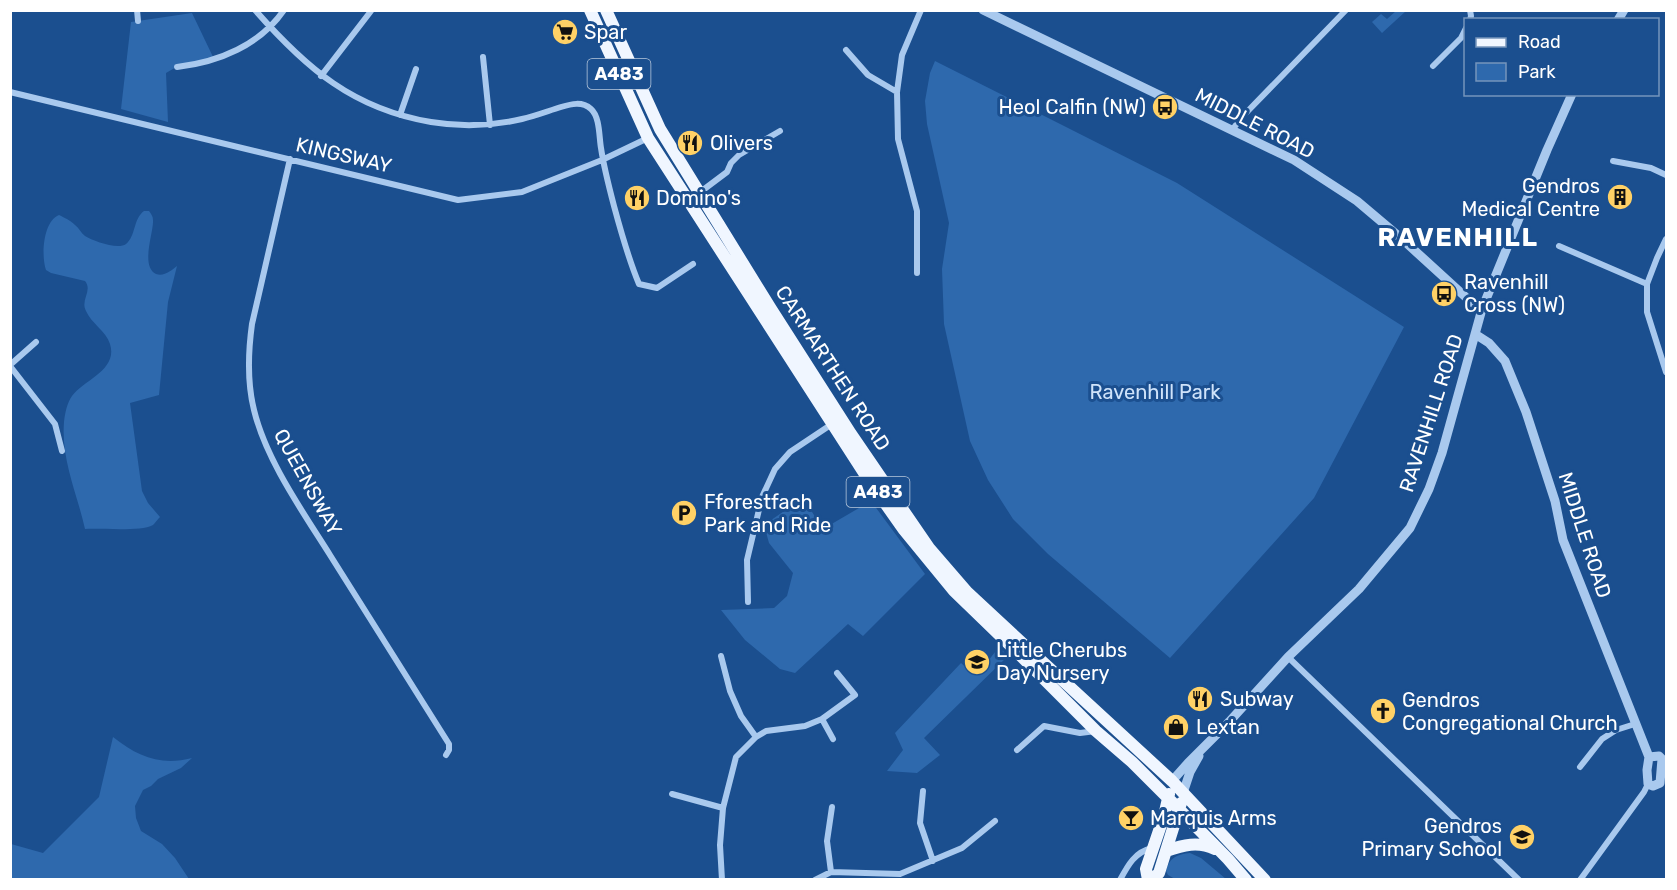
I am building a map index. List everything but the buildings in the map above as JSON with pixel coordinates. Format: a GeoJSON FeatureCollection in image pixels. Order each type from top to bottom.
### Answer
{"type":"FeatureCollection","features":[{"type":"Feature","properties":{"kind":"main road","name":"CARMARTHEN ROAD"},"geometry":{"type":"LineString","coordinates":[[590,10],[648,138],[868,479],[904,530],[954,591],[1096,732],[1132,762],[1246,879]]}},
{"type":"Feature","properties":{"kind":"main road","name":"CARMARTHEN ROAD"},"geometry":{"type":"LineString","coordinates":[[606,10],[660,129],[851,434],[929,548],[967,592],[1172,781],[1265,879]]}},
{"type":"Feature","properties":{"kind":"main road"},"geometry":{"type":"LineString","coordinates":[[1148,879],[1146,869],[1164,816],[1172,781]]}},
{"type":"Feature","properties":{"kind":"main road"},"geometry":{"type":"LineString","coordinates":[[1152,879],[1158,873],[1166,851],[1183,793]]}},
{"type":"Feature","properties":{"kind":"main road"},"geometry":{"type":"LineString","coordinates":[[1166,851],[1194,843],[1207,845],[1221,852]]}},
{"type":"Feature","properties":{"kind":"street"},"geometry":{"type":"LineString","coordinates":[[137,10],[138,21]]}},
{"type":"Feature","properties":{"kind":"street"},"geometry":{"type":"LineString","coordinates":[[255,10],[295,54],[321,76],[373,106],[400,115],[431,122],[463,125],[490,124],[523,119],[576,104],[589,107],[595,114],[602,160],[628,260],[639,284],[657,288],[693,264]]}},
{"type":"Feature","properties":{"kind":"street"},"geometry":{"type":"LineString","coordinates":[[177,67],[205,63],[254,40],[271,28],[284,10]]}},
{"type":"Feature","properties":{"kind":"street"},"geometry":{"type":"LineString","coordinates":[[917,273],[917,212],[898,139],[897,92],[902,56],[921,10]]}},
{"type":"Feature","properties":{"kind":"street","name":"MIDDLE ROAD"},"geometry":{"type":"LineString","coordinates":[[983,10],[1294,160],[1357,201],[1482,309]]}},
{"type":"Feature","properties":{"kind":"street"},"geometry":{"type":"LineString","coordinates":[[1232,130],[1346,10]]}},
{"type":"Feature","properties":{"kind":"street"},"geometry":{"type":"LineString","coordinates":[[321,76],[371,11]]}},
{"type":"Feature","properties":{"kind":"street"},"geometry":{"type":"LineString","coordinates":[[1432,66],[1461,38],[1464,32]]}},
{"type":"Feature","properties":{"kind":"street"},"geometry":{"type":"LineString","coordinates":[[846,50],[868,75],[897,92]]}},
{"type":"Feature","properties":{"kind":"street"},"geometry":{"type":"LineString","coordinates":[[483,57],[490,124]]}},
{"type":"Feature","properties":{"kind":"street"},"geometry":{"type":"LineString","coordinates":[[400,115],[416,69]]}},
{"type":"Feature","properties":{"kind":"street","name":"KINGSWAY"},"geometry":{"type":"LineString","coordinates":[[10,92],[458,200],[522,192],[602,160],[648,138],[660,129]]}},
{"type":"Feature","properties":{"kind":"street","name":"RAVENHILL ROAD"},"geometry":{"type":"LineString","coordinates":[[1172,781],[1288,657],[1359,589],[1410,528],[1429,489],[1442,453],[1482,309],[1571,96]]}},
{"type":"Feature","properties":{"kind":"street"},"geometry":{"type":"LineString","coordinates":[[699,193],[727,172],[731,163],[739,155],[780,131]]}},
{"type":"Feature","properties":{"kind":"street","name":"QUEENSWAY"},"geometry":{"type":"LineString","coordinates":[[290,159],[252,324],[249,376],[254,411],[261,435],[293,496],[449,744],[446,755]]}},
{"type":"Feature","properties":{"kind":"street"},"geometry":{"type":"LineString","coordinates":[[1613,161],[1651,168],[1666,174]]}},
{"type":"Feature","properties":{"kind":"street"},"geometry":{"type":"LineString","coordinates":[[1666,240],[1647,284],[1647,312],[1666,372]]}},
{"type":"Feature","properties":{"kind":"street"},"geometry":{"type":"LineString","coordinates":[[1559,246],[1647,284]]}},
{"type":"Feature","properties":{"kind":"street","name":"MIDDLE ROAD"},"geometry":{"type":"LineString","coordinates":[[1475,334],[1489,343],[1505,361],[1526,412],[1555,501],[1563,540],[1649,757]]}},
{"type":"Feature","properties":{"kind":"street"},"geometry":{"type":"LineString","coordinates":[[36,342],[10,365],[55,424],[62,451]]}},
{"type":"Feature","properties":{"kind":"street"},"geometry":{"type":"LineString","coordinates":[[748,602],[747,560],[762,497],[775,469],[790,452],[833,423]]}},
{"type":"Feature","properties":{"kind":"street"},"geometry":{"type":"LineString","coordinates":[[721,656],[729,691],[741,716],[756,737]]}},
{"type":"Feature","properties":{"kind":"street"},"geometry":{"type":"LineString","coordinates":[[1288,657],[1519,879]]}},
{"type":"Feature","properties":{"kind":"street"},"geometry":{"type":"LineString","coordinates":[[723,879],[720,845],[723,808],[736,757],[756,737],[766,731],[805,726],[822,720],[855,695],[837,673]]}},
{"type":"Feature","properties":{"kind":"street"},"geometry":{"type":"LineString","coordinates":[[822,720],[833,739]]}},
{"type":"Feature","properties":{"kind":"street"},"geometry":{"type":"LineString","coordinates":[[1580,767],[1602,739],[1616,730],[1635,724]]}},
{"type":"Feature","properties":{"kind":"street"},"geometry":{"type":"LineString","coordinates":[[1017,750],[1044,726],[1080,733],[1096,732]]}},
{"type":"Feature","properties":{"kind":"street","name":"RAVENHILL ROAD"},"geometry":{"type":"LineString","coordinates":[[1183,793],[1190,772],[1203,749]]}},
{"type":"Feature","properties":{"kind":"street"},"geometry":{"type":"LineString","coordinates":[[1580,879],[1644,792],[1648,784],[1649,757],[1664,756],[1663,786],[1648,784]]}},
{"type":"Feature","properties":{"kind":"street"},"geometry":{"type":"LineString","coordinates":[[923,791],[920,823],[933,861]]}},
{"type":"Feature","properties":{"kind":"street"},"geometry":{"type":"LineString","coordinates":[[672,794],[723,808]]}},
{"type":"Feature","properties":{"kind":"street"},"geometry":{"type":"LineString","coordinates":[[831,872],[827,841],[832,807]]}},
{"type":"Feature","properties":{"kind":"street"},"geometry":{"type":"LineString","coordinates":[[814,879],[831,872],[900,874],[962,848],[995,821]]}},
{"type":"Feature","properties":{"kind":"street"},"geometry":{"type":"LineString","coordinates":[[1120,879],[1136,855],[1153,848]]}},
{"type":"Feature","properties":{"kind":"green space"},"geometry":{"type":"Polygon","coordinates":[[[1396,11],[1406,11],[1382,33],[1372,22],[1381,14],[1387,19],[1396,11]]]}},
{"type":"Feature","properties":{"kind":"green space"},"geometry":{"type":"Polygon","coordinates":[[[192,13],[214,59],[178,66],[166,73],[168,122],[121,109],[131,22],[192,13]]]}},
{"type":"Feature","properties":{"kind":"green space","name":"Ravenhill Park"},"geometry":{"type":"Polygon","coordinates":[[[935,61],[1177,183],[1404,327],[1314,498],[1170,658],[1048,554],[1013,519],[988,480],[970,441],[944,324],[942,269],[949,223],[927,124],[925,101],[930,73],[935,61]]]}},
{"type":"Feature","properties":{"kind":"green space"},"geometry":{"type":"Polygon","coordinates":[[[149,211],[153,219],[148,257],[151,270],[162,275],[177,266],[168,302],[159,395],[130,403],[142,491],[148,503],[160,517],[153,525],[147,527],[85,529],[67,463],[64,419],[72,396],[99,373],[109,361],[110,344],[86,311],[84,303],[88,288],[85,281],[46,270],[45,240],[50,224],[59,215],[89,238],[106,244],[122,246],[129,241],[140,214],[149,211]]]}},
{"type":"Feature","properties":{"kind":"green space"},"geometry":{"type":"Polygon","coordinates":[[[803,498],[823,529],[871,501],[925,574],[863,636],[848,624],[795,673],[780,669],[745,640],[721,610],[774,608],[787,596],[793,573],[769,543],[764,525],[803,498]]]}},
{"type":"Feature","properties":{"kind":"green space"},"geometry":{"type":"Polygon","coordinates":[[[999,647],[1008,656],[924,738],[940,755],[917,773],[887,771],[903,750],[895,733],[961,663],[972,673],[980,664],[985,668],[999,647]]]}},
{"type":"Feature","properties":{"kind":"green space"},"geometry":{"type":"Polygon","coordinates":[[[113,737],[132,750],[150,758],[170,761],[192,758],[181,768],[158,779],[143,790],[135,806],[136,818],[141,831],[162,844],[189,879],[11,879],[11,844],[43,853],[99,797],[113,737]]]}},
{"type":"Feature","properties":{"kind":"green space"},"geometry":{"type":"Polygon","coordinates":[[[1190,853],[1201,858],[1226,879],[1175,879],[1168,875],[1166,871],[1171,860],[1181,854],[1190,853]]]}},
{"type":"Feature","properties":{"kind":"place","name":"Spar"},"geometry":{"type":"Point","coordinates":[565,32]}},
{"type":"Feature","properties":{"kind":"place","name":"Heol Calfin (NW)"},"geometry":{"type":"Point","coordinates":[1165,107]}},
{"type":"Feature","properties":{"kind":"place","name":"Olivers"},"geometry":{"type":"Point","coordinates":[690,143]}},
{"type":"Feature","properties":{"kind":"place","name":"Gendros Medical Centre"},"geometry":{"type":"Point","coordinates":[1620,197]}},
{"type":"Feature","properties":{"kind":"place","name":"Domino's"},"geometry":{"type":"Point","coordinates":[637,198]}},
{"type":"Feature","properties":{"kind":"place","name":"Ravenhill Cross (NW)"},"geometry":{"type":"Point","coordinates":[1444,294]}},
{"type":"Feature","properties":{"kind":"place","name":"Fforestfach Park and Ride"},"geometry":{"type":"Point","coordinates":[684,513]}},
{"type":"Feature","properties":{"kind":"place","name":"Little Cherubs Day Nursery"},"geometry":{"type":"Point","coordinates":[977,662]}},
{"type":"Feature","properties":{"kind":"place","name":"Subway"},"geometry":{"type":"Point","coordinates":[1200,699]}},
{"type":"Feature","properties":{"kind":"place","name":"Gendros Congregational Church"},"geometry":{"type":"Point","coordinates":[1383,711]}},
{"type":"Feature","properties":{"kind":"place","name":"Lextan"},"geometry":{"type":"Point","coordinates":[1176,727]}},
{"type":"Feature","properties":{"kind":"place","name":"Marquis Arms"},"geometry":{"type":"Point","coordinates":[1131,818]}},
{"type":"Feature","properties":{"kind":"place","name":"Gendros Primary School"},"geometry":{"type":"Point","coordinates":[1522,837]}},
{"type":"Feature","properties":{"kind":"district","name":"RAVENHILL"},"geometry":{"type":"Point","coordinates":[1458,237]}}]}
